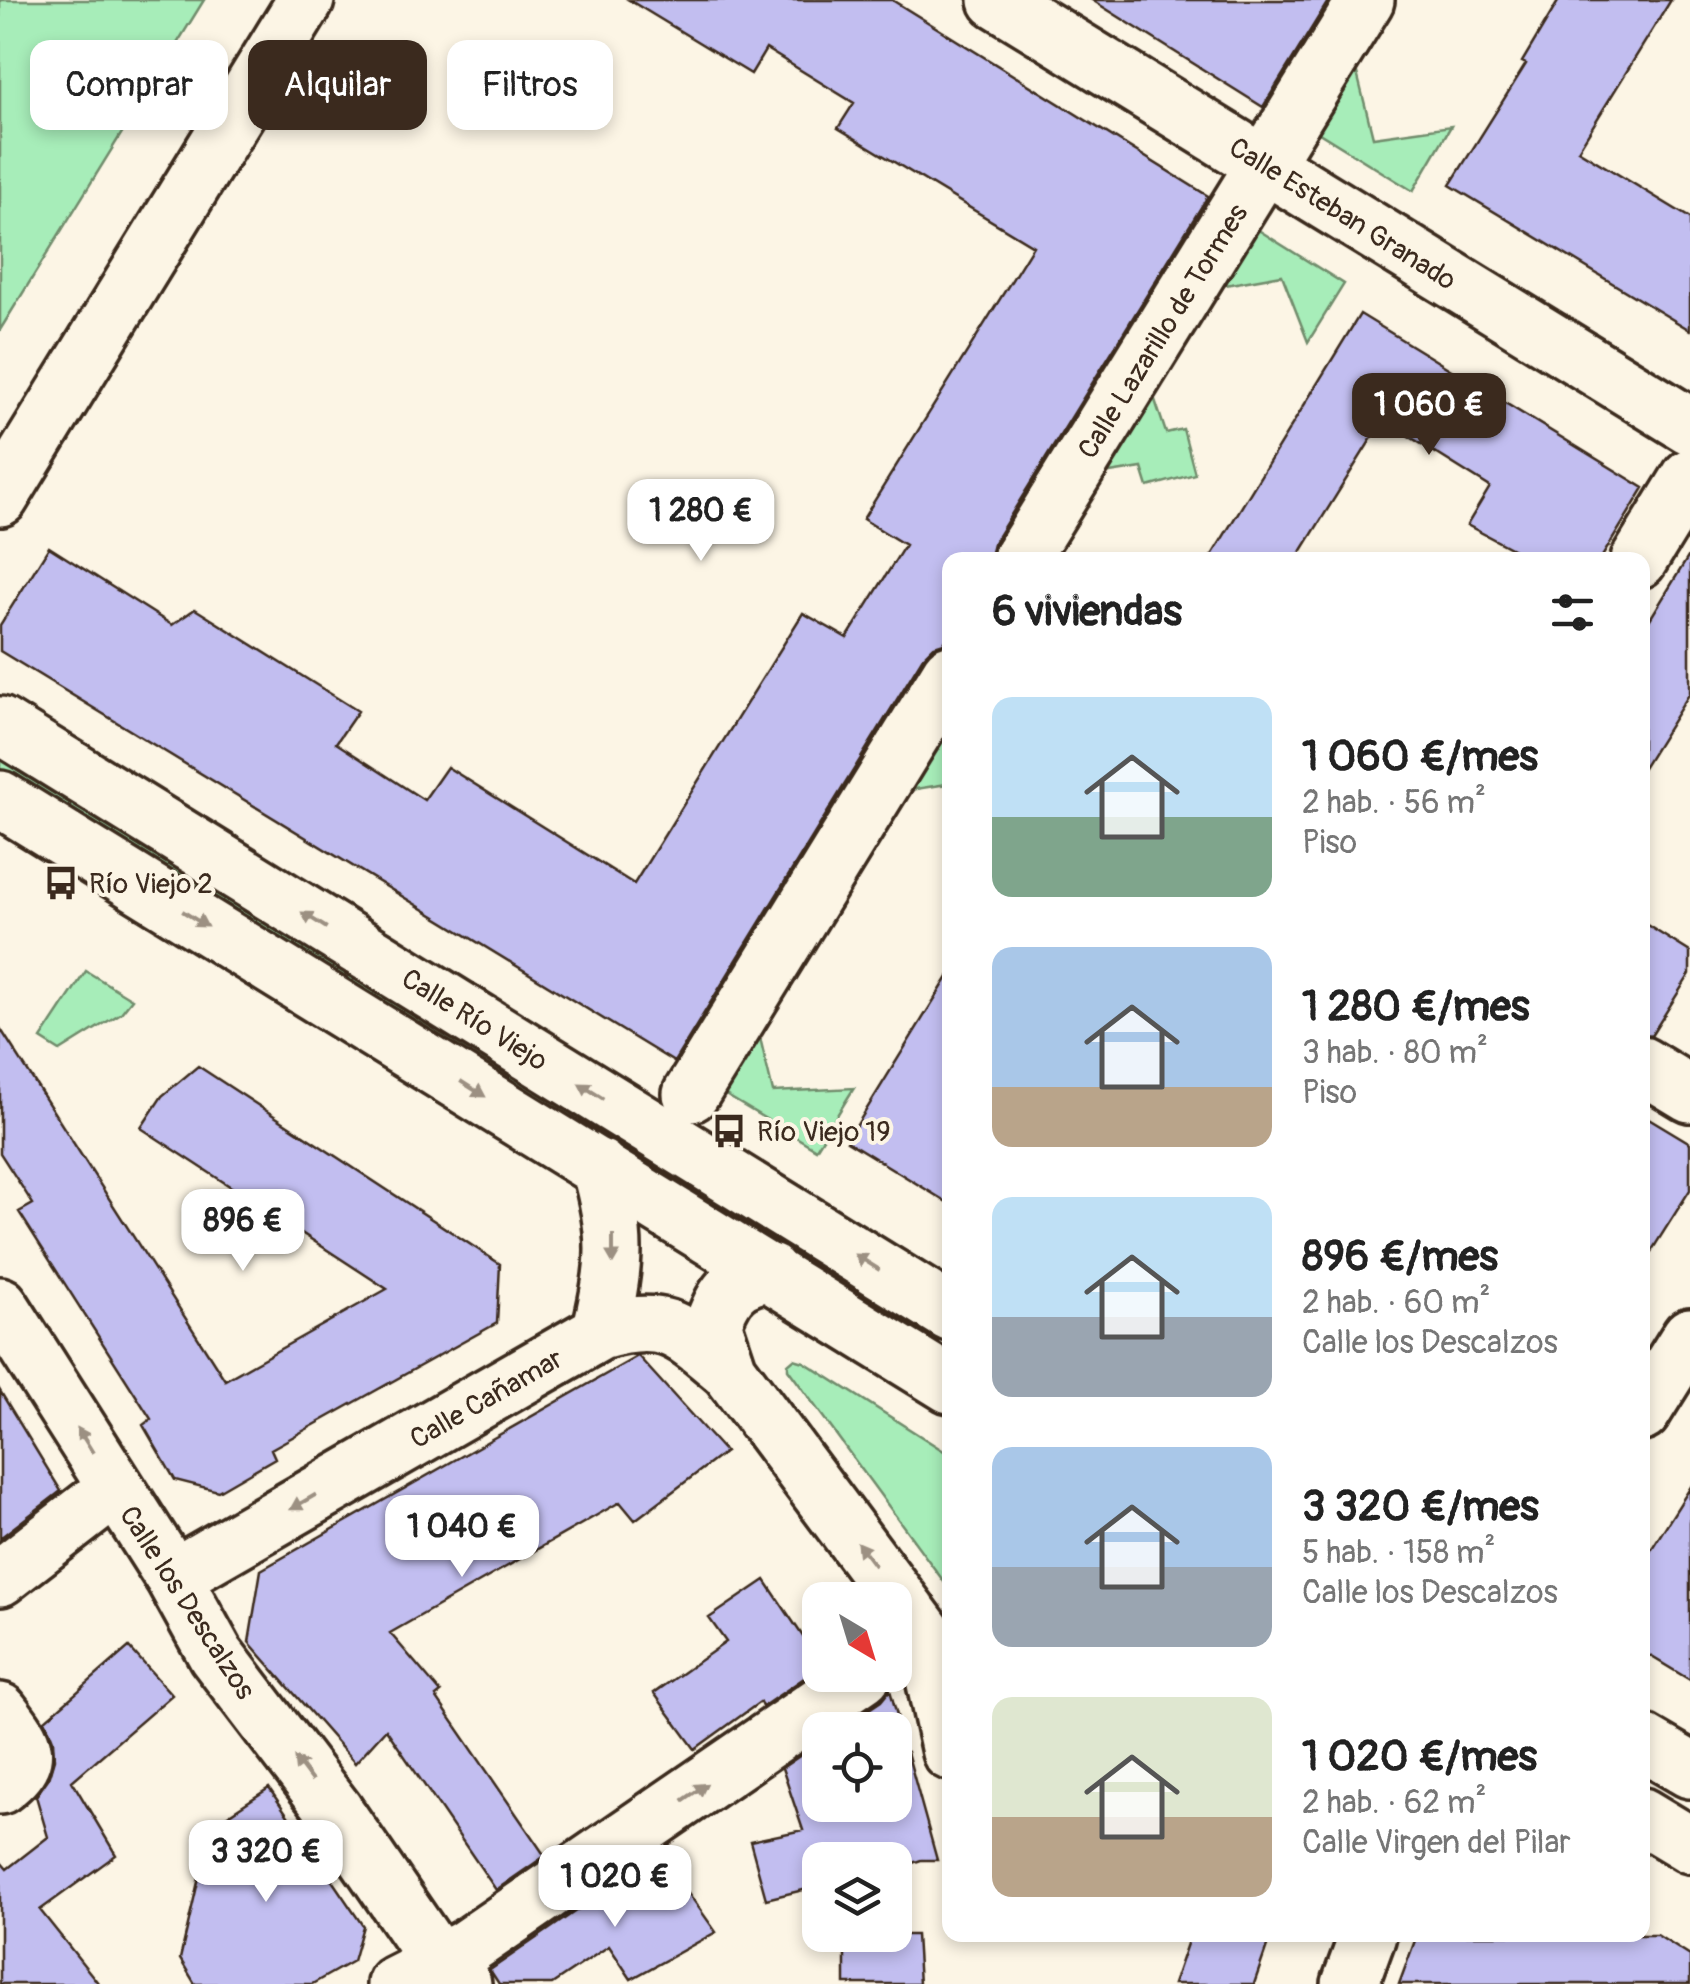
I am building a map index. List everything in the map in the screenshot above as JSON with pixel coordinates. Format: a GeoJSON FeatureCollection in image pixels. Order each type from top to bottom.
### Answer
{"type":"FeatureCollection","features":[{"type":"Feature","properties":{"kind":"street"},"geometry":{"type":"LineString","coordinates":[[0,498],[306,0]]}},
{"type":"Feature","properties":{"kind":"street","name":"Calle Esteban Granado"},"geometry":{"type":"LineString","coordinates":[[997,0],[1690,426]]}},
{"type":"Feature","properties":{"kind":"street","name":"Calle Lazarillo de Tormes"},"geometry":{"type":"LineString","coordinates":[[1025,552],[1366,0]]}},
{"type":"Feature","properties":{"kind":"street"},"geometry":{"type":"LineString","coordinates":[[1644,552],[1690,477]]}},
{"type":"Feature","properties":{"kind":"street"},"geometry":{"type":"LineString","coordinates":[[691,1094],[942,687]]}},
{"type":"Feature","properties":{"kind":"street","name":"Calle Río Viejo"},"geometry":{"type":"LineString","coordinates":[[0,725],[942,1308]]}},
{"type":"Feature","properties":{"kind":"street"},"geometry":{"type":"LineString","coordinates":[[0,800],[942,1380]]}},
{"type":"Feature","properties":{"kind":"street"},"geometry":{"type":"LineString","coordinates":[[1650,1070],[1690,1094]]}},
{"type":"Feature","properties":{"kind":"street"},"geometry":{"type":"LineString","coordinates":[[600,1167],[613,1218],[614,1263],[600,1332],[634,1322],[663,1324],[690,1338],[730,1371]]}},
{"type":"Feature","properties":{"kind":"street"},"geometry":{"type":"LineString","coordinates":[[770,1272],[746,1277],[731,1288],[713,1324],[730,1371],[870,1582]]}},
{"type":"Feature","properties":{"kind":"street","name":"Calle los Descalzos"},"geometry":{"type":"LineString","coordinates":[[0,1305],[172,1577],[216,1656],[335,1811],[432,1977]]}},
{"type":"Feature","properties":{"kind":"street","name":"Calle Cañamar"},"geometry":{"type":"LineString","coordinates":[[172,1577],[600,1332]]}},
{"type":"Feature","properties":{"kind":"street"},"geometry":{"type":"LineString","coordinates":[[1650,1400],[1690,1336]]}},
{"type":"Feature","properties":{"kind":"street"},"geometry":{"type":"LineString","coordinates":[[0,1578],[116,1489]]}},
{"type":"Feature","properties":{"kind":"street"},"geometry":{"type":"LineString","coordinates":[[912,1648],[942,1730]]}},
{"type":"Feature","properties":{"kind":"street"},"geometry":{"type":"LineString","coordinates":[[432,1977],[839,1692]]}},
{"type":"Feature","properties":{"kind":"street"},"geometry":{"type":"LineString","coordinates":[[0,1711],[24,1748],[24,1761],[16,1775],[0,1786]]}},
{"type":"Feature","properties":{"kind":"street"},"geometry":{"type":"LineString","coordinates":[[1650,1747],[1690,1770]]}},
{"type":"Feature","properties":{"kind":"street"},"geometry":{"type":"LineString","coordinates":[[1650,1821],[1690,1845]]}},
{"type":"Feature","properties":{"kind":"street"},"geometry":{"type":"LineString","coordinates":[[1350,1984],[1365,1942]]}},
{"type":"Feature","properties":{"kind":"green space"},"geometry":{"type":"Polygon","coordinates":[[[0,0],[204,0],[179,40],[30,40],[30,130],[124,130],[0,330],[0,0]]]}},
{"type":"Feature","properties":{"kind":"green space"},"geometry":{"type":"Polygon","coordinates":[[[1355,65],[1373,137],[1451,126],[1413,191],[1316,131],[1355,65]]]}},
{"type":"Feature","properties":{"kind":"green space"},"geometry":{"type":"Polygon","coordinates":[[[1252,226],[1344,284],[1308,342],[1282,275],[1214,287],[1252,226]]]}},
{"type":"Feature","properties":{"kind":"green space"},"geometry":{"type":"Polygon","coordinates":[[[1153,394],[1166,433],[1183,429],[1195,474],[1148,487],[1142,468],[1103,474],[1153,394]]]}},
{"type":"Feature","properties":{"kind":"green space"},"geometry":{"type":"Polygon","coordinates":[[[942,720],[942,785],[897,792],[942,720]]]}},
{"type":"Feature","properties":{"kind":"green space"},"geometry":{"type":"Polygon","coordinates":[[[0,758],[576,1114],[570,1124],[0,774],[0,758]]]}},
{"type":"Feature","properties":{"kind":"green space"},"geometry":{"type":"Polygon","coordinates":[[[86,971],[132,999],[121,1013],[60,1051],[41,1039],[86,971]]]}},
{"type":"Feature","properties":{"kind":"green space"},"geometry":{"type":"Polygon","coordinates":[[[756,1021],[773,1092],[854,1088],[816,1149],[714,1088],[756,1021]]]}},
{"type":"Feature","properties":{"kind":"green space"},"geometry":{"type":"Polygon","coordinates":[[[606,1130],[800,1251],[793,1261],[598,1142],[606,1130]]]}},
{"type":"Feature","properties":{"kind":"green space"},"geometry":{"type":"Polygon","coordinates":[[[794,1359],[804,1362],[942,1450],[942,1579],[788,1369],[794,1359]]]}},
{"type":"Feature","properties":{"kind":"building"},"geometry":{"type":"Polygon","coordinates":[[[629,0],[892,0],[1208,196],[991,552],[942,552],[942,644],[923,657],[674,1062],[0,651],[0,625],[49,547],[172,625],[195,609],[358,711],[336,743],[424,800],[447,767],[634,884],[803,613],[847,638],[905,545],[863,519],[1033,246],[838,128],[854,103],[766,49],[751,74],[629,0]]]}},
{"type":"Feature","properties":{"kind":"building"},"geometry":{"type":"Polygon","coordinates":[[[1092,0],[1329,0],[1263,107],[1092,0]]]}},
{"type":"Feature","properties":{"kind":"building"},"geometry":{"type":"Polygon","coordinates":[[[1559,0],[1671,0],[1578,150],[1690,218],[1690,330],[1450,185],[1526,64],[1522,62],[1559,0]]]}},
{"type":"Feature","properties":{"kind":"building"},"geometry":{"type":"Polygon","coordinates":[[[1360,314],[1644,488],[1605,552],[1518,552],[1467,525],[1490,487],[1383,420],[1301,552],[1214,552],[1360,314]]]}},
{"type":"Feature","properties":{"kind":"building"},"geometry":{"type":"Polygon","coordinates":[[[1690,554],[1690,693],[1650,757],[1650,619],[1690,554]]]}},
{"type":"Feature","properties":{"kind":"building"},"geometry":{"type":"Polygon","coordinates":[[[1650,927],[1690,952],[1690,974],[1651,1036],[1650,927]]]}},
{"type":"Feature","properties":{"kind":"building"},"geometry":{"type":"Polygon","coordinates":[[[942,987],[942,1199],[847,1141],[942,987]]]}},
{"type":"Feature","properties":{"kind":"building"},"geometry":{"type":"Polygon","coordinates":[[[0,1028],[225,1380],[387,1289],[141,1128],[162,1096],[198,1066],[500,1264],[497,1323],[271,1449],[275,1458],[218,1491],[175,1480],[143,1425],[151,1419],[19,1212],[33,1204],[0,1153],[0,1028]]]}},
{"type":"Feature","properties":{"kind":"building"},"geometry":{"type":"Polygon","coordinates":[[[1650,1119],[1690,1143],[1690,1190],[1650,1253],[1650,1119]]]}},
{"type":"Feature","properties":{"kind":"building"},"geometry":{"type":"Polygon","coordinates":[[[638,1356],[725,1452],[635,1520],[620,1502],[390,1633],[441,1693],[436,1697],[545,1856],[496,1890],[386,1729],[355,1763],[249,1642],[261,1570],[638,1356]]]}},
{"type":"Feature","properties":{"kind":"building"},"geometry":{"type":"Polygon","coordinates":[[[0,1391],[61,1491],[0,1538],[0,1391]]]}},
{"type":"Feature","properties":{"kind":"building"},"geometry":{"type":"Polygon","coordinates":[[[1690,1488],[1690,1680],[1650,1656],[1650,1551],[1690,1488]]]}},
{"type":"Feature","properties":{"kind":"building"},"geometry":{"type":"Polygon","coordinates":[[[765,1580],[802,1635],[802,1679],[762,1707],[760,1702],[695,1749],[654,1693],[726,1642],[709,1618],[765,1580]]]}},
{"type":"Feature","properties":{"kind":"building"},"geometry":{"type":"Polygon","coordinates":[[[129,1647],[172,1695],[72,1781],[116,1855],[40,1910],[99,1984],[0,1984],[0,1861],[7,1869],[48,1837],[36,1796],[48,1779],[54,1759],[53,1740],[45,1720],[129,1647]]]}},
{"type":"Feature","properties":{"kind":"building"},"geometry":{"type":"Polygon","coordinates":[[[891,1692],[896,1712],[865,1712],[891,1692]]]}},
{"type":"Feature","properties":{"kind":"building"},"geometry":{"type":"Polygon","coordinates":[[[802,1754],[802,1822],[912,1822],[912,1770],[937,1860],[912,1863],[912,1842],[802,1842],[802,1890],[766,1899],[750,1841],[803,1830],[782,1768],[802,1754]]]}},
{"type":"Feature","properties":{"kind":"building"},"geometry":{"type":"Polygon","coordinates":[[[269,1788],[363,1926],[353,1961],[312,1984],[195,1984],[180,1959],[211,1826],[269,1788]]]}},
{"type":"Feature","properties":{"kind":"building"},"geometry":{"type":"Polygon","coordinates":[[[660,1853],[716,1932],[631,1979],[609,1946],[552,1984],[499,1984],[490,1970],[660,1853]]]}},
{"type":"Feature","properties":{"kind":"building"},"geometry":{"type":"Polygon","coordinates":[[[912,1935],[916,1935],[919,1984],[845,1984],[845,1952],[912,1952],[912,1935]]]}},
{"type":"Feature","properties":{"kind":"building"},"geometry":{"type":"Polygon","coordinates":[[[1650,1935],[1657,1935],[1690,1956],[1690,1984],[1399,1984],[1414,1942],[1650,1942],[1650,1935]]]}},
{"type":"Feature","properties":{"kind":"building"},"geometry":{"type":"Polygon","coordinates":[[[1188,1942],[1269,1942],[1254,1984],[1173,1984],[1188,1942]]]}},
{"type":"Feature","properties":{"kind":"place","name":"Río Viejo 2"},"geometry":{"type":"Point","coordinates":[61,883]}},
{"type":"Feature","properties":{"kind":"place","name":"Río Viejo 19"},"geometry":{"type":"Point","coordinates":[729,1131]}}]}
